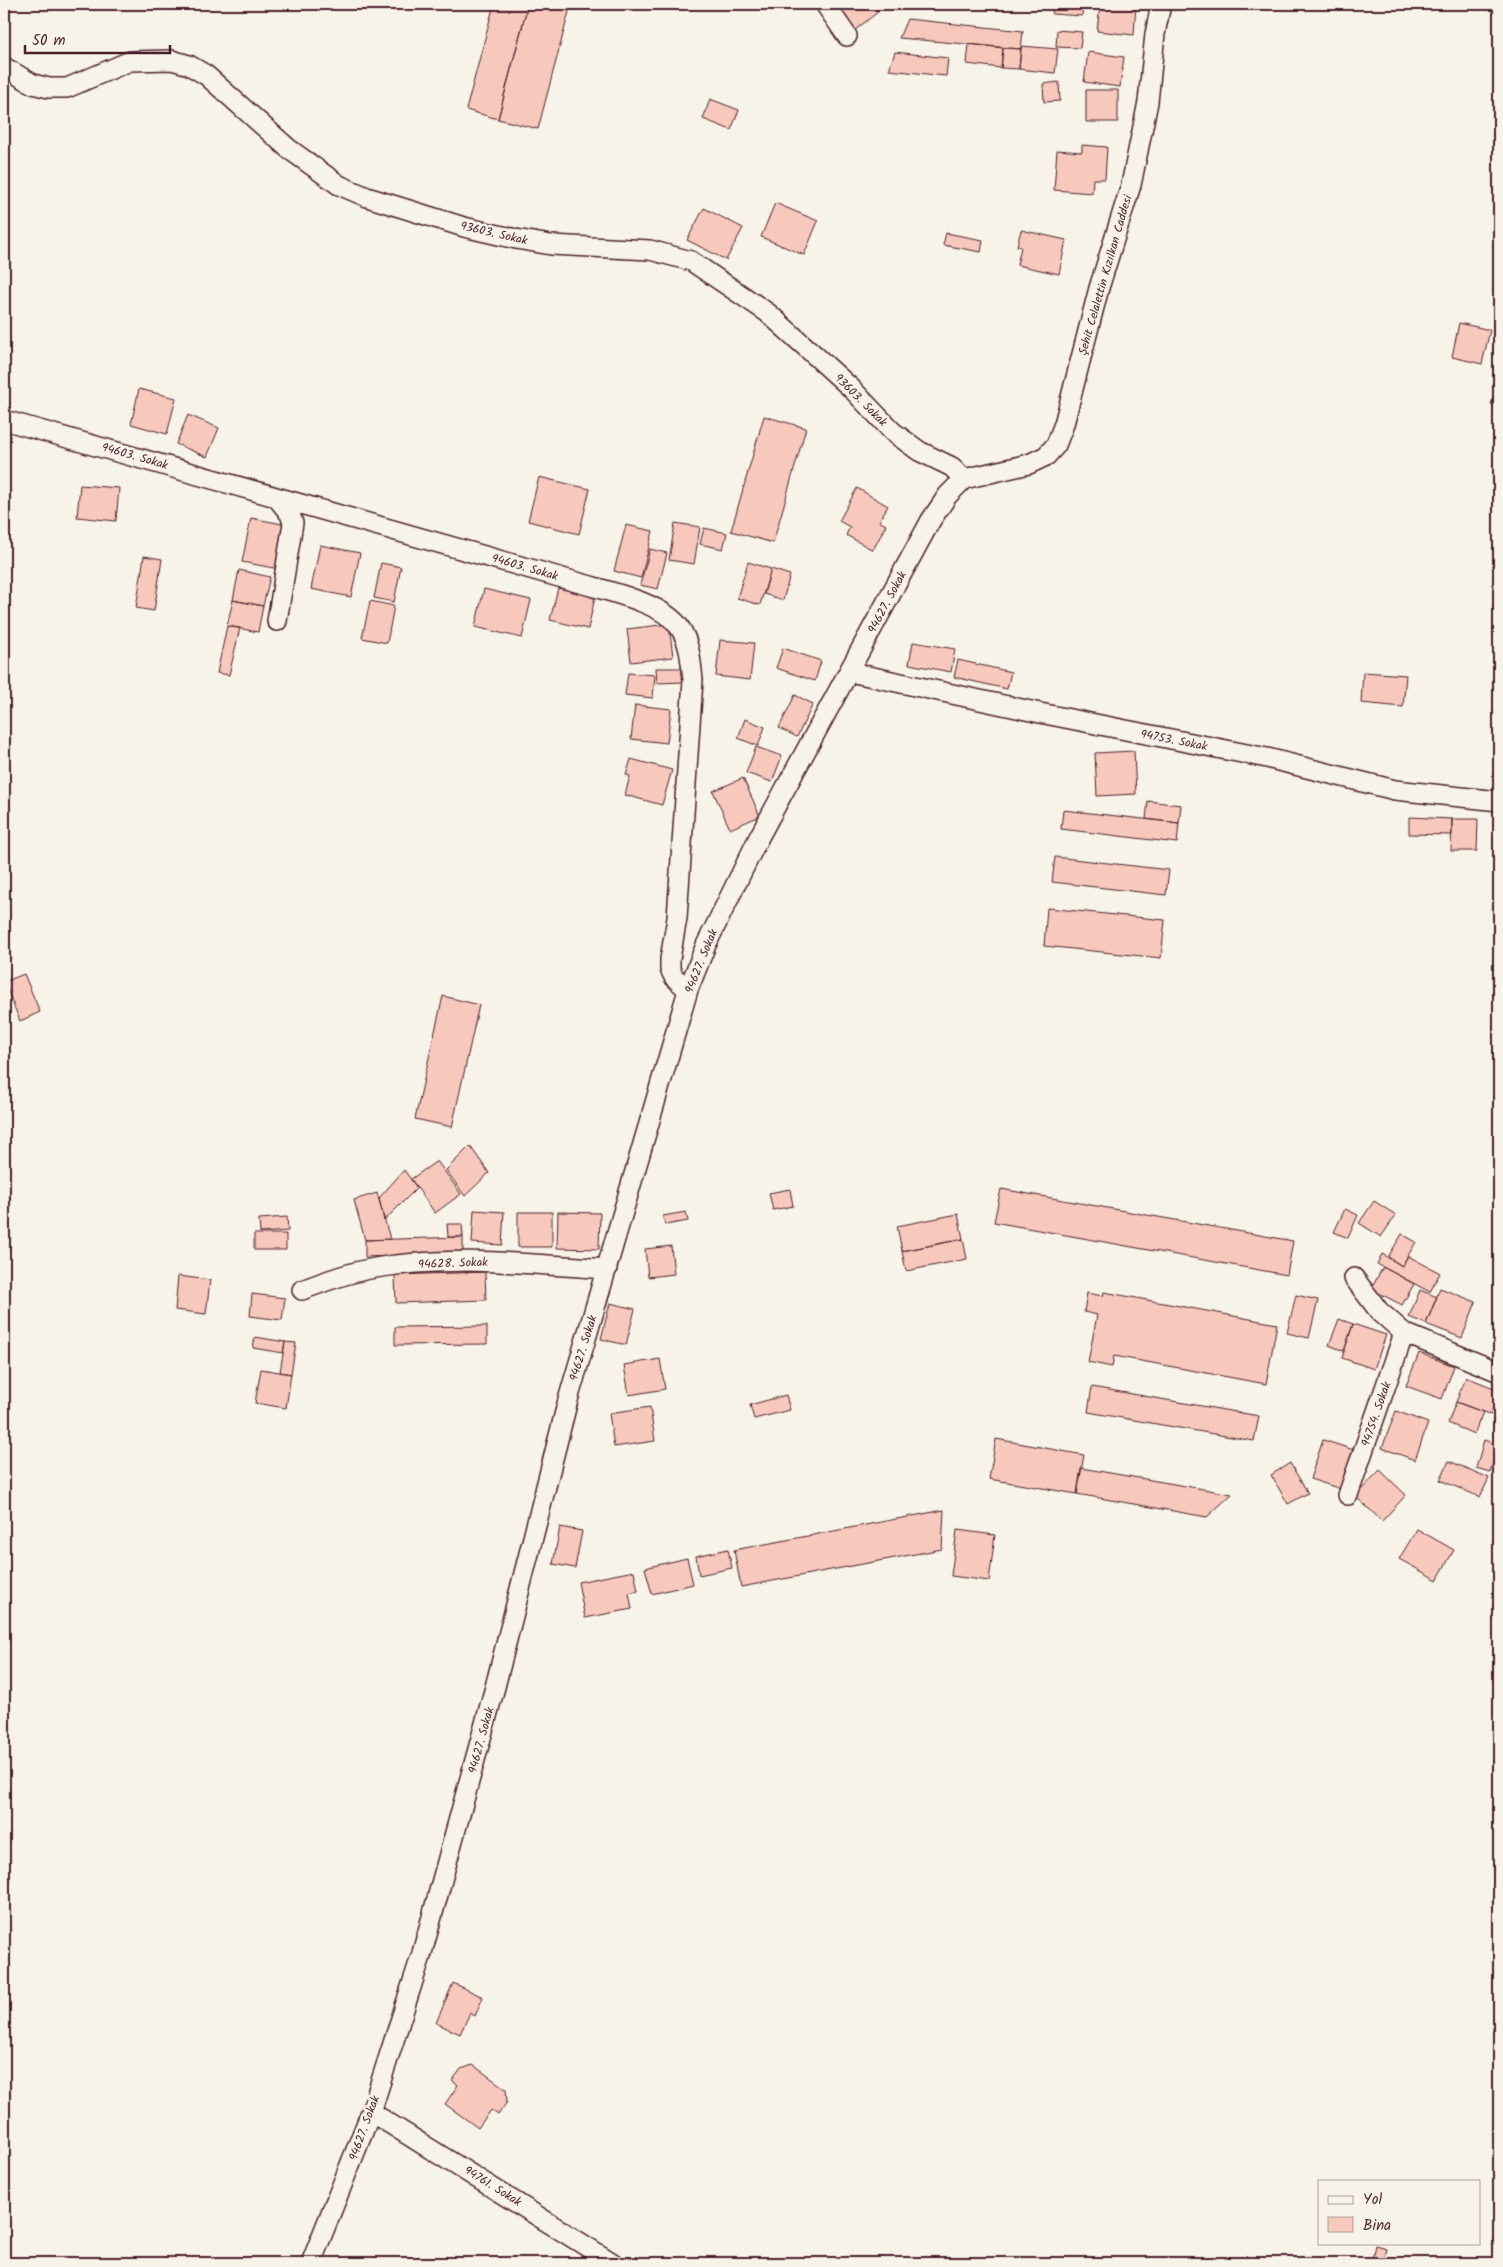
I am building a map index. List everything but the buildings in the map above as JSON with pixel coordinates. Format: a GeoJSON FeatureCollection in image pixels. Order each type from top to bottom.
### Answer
{"type":"FeatureCollection","features":[{"type":"Feature","properties":{"kind":"street"},"geometry":{"type":"LineString","coordinates":[[825,4],[847,36]]}},
{"type":"Feature","properties":{"kind":"street","name":"Şehit Celalettin Kızılkan Caddesi"},"geometry":{"type":"LineString","coordinates":[[964,479],[1029,464],[1046,456],[1056,445],[1064,424],[1099,288],[1131,185],[1148,102],[1155,34],[1162,4]]}},
{"type":"Feature","properties":{"kind":"street","name":"93603. Sokak"},"geometry":{"type":"LineString","coordinates":[[4,67],[33,84],[49,88],[67,88],[130,61],[172,60],[189,65],[206,75],[289,149],[339,185],[367,197],[464,226],[516,239],[551,245],[650,250],[691,261],[775,319],[851,388],[893,432],[919,451],[952,467],[964,479]]}},
{"type":"Feature","properties":{"kind":"street","name":"94603. Sokak"},"geometry":{"type":"LineString","coordinates":[[4,420],[614,593],[662,612],[680,628],[691,658],[693,680],[677,918],[670,958],[670,969],[674,977],[688,990]]}},
{"type":"Feature","properties":{"kind":"street","name":"94627. Sokak"},"geometry":{"type":"LineString","coordinates":[[311,2263],[371,2112],[422,1953],[495,1687],[568,1400],[688,990],[706,945],[759,837],[931,520],[948,495],[964,479]]}},
{"type":"Feature","properties":{"kind":"street"},"geometry":{"type":"LineString","coordinates":[[276,498],[290,514],[292,523],[276,621]]}},
{"type":"Feature","properties":{"kind":"street","name":"94753. Sokak"},"geometry":{"type":"LineString","coordinates":[[850,672],[1040,713],[1267,758],[1395,790],[1499,800]]}},
{"type":"Feature","properties":{"kind":"street","name":"94628. Sokak"},"geometry":{"type":"LineString","coordinates":[[302,1290],[355,1272],[405,1265],[507,1262],[607,1269]]}},
{"type":"Feature","properties":{"kind":"street"},"geometry":{"type":"LineString","coordinates":[[1354,1278],[1379,1311],[1404,1333],[1499,1372]]}},
{"type":"Feature","properties":{"kind":"street","name":"94754. Sokak"},"geometry":{"type":"LineString","coordinates":[[1348,1495],[1404,1333]]}},
{"type":"Feature","properties":{"kind":"street","name":"94761. Sokak"},"geometry":{"type":"LineString","coordinates":[[371,2112],[613,2263]]}}]}
